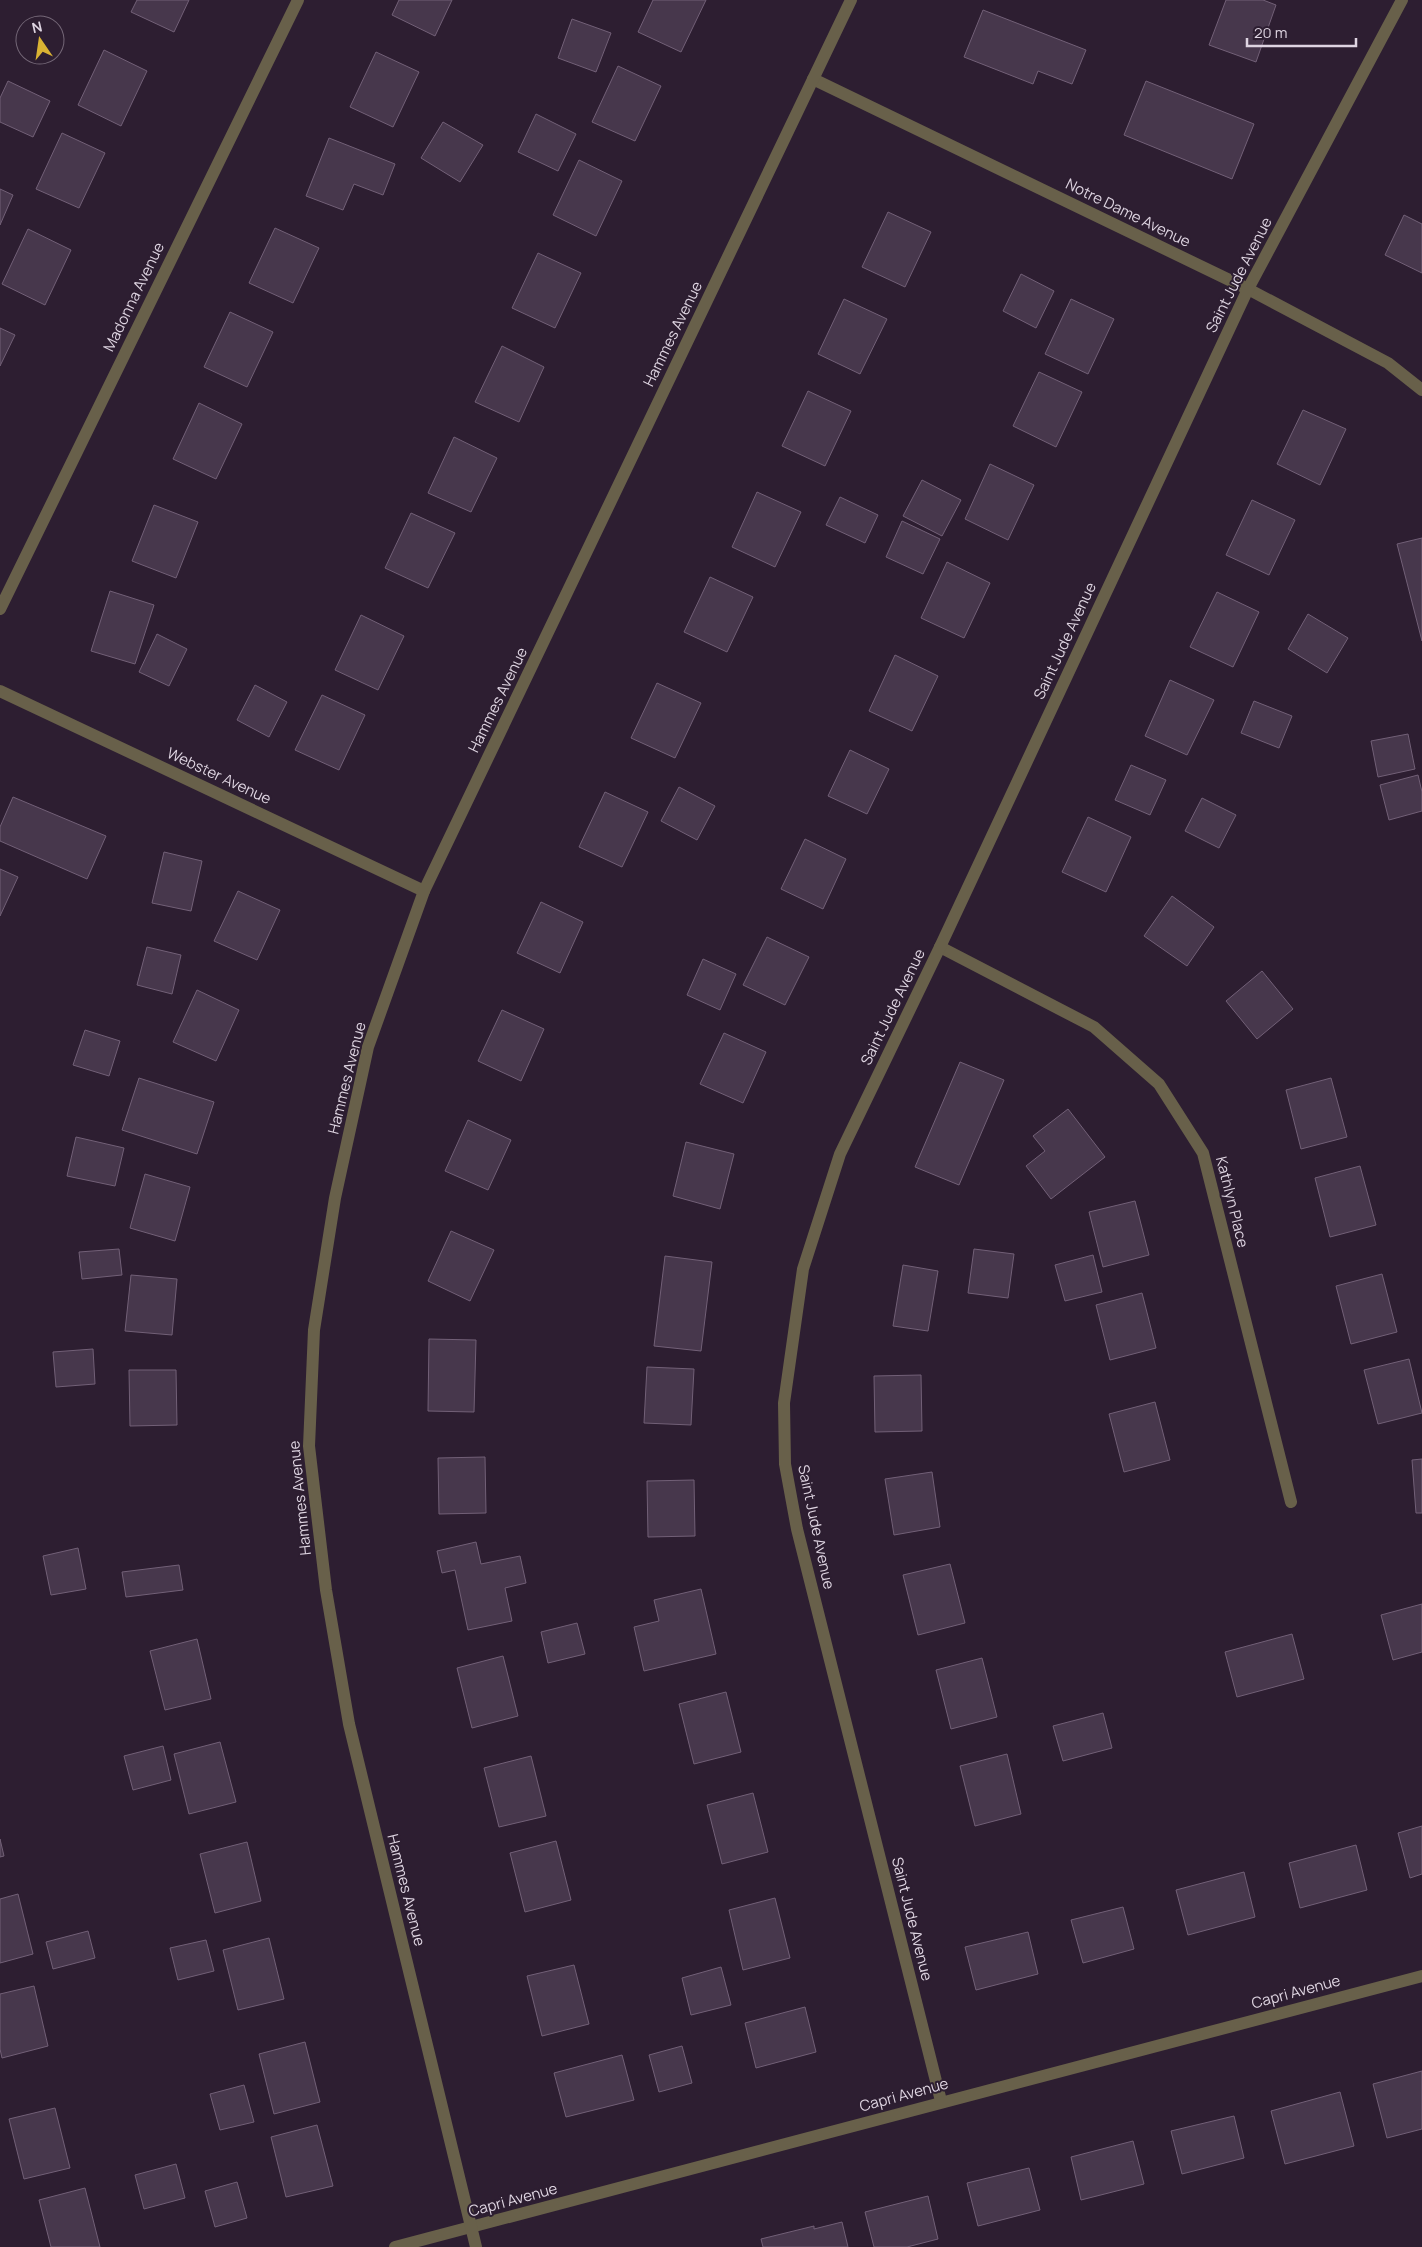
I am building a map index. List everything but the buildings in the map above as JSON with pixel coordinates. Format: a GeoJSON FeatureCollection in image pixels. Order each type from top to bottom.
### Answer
{"type":"FeatureCollection","features":[{"type":"Feature","properties":{"kind":"street","name":"Madonna Avenue"},"geometry":{"type":"LineString","coordinates":[[0,609],[298,0]]}},
{"type":"Feature","properties":{"kind":"street","name":"Hammes Avenue"},"geometry":{"type":"LineString","coordinates":[[476,2247],[349,1724],[326,1590],[309,1446],[314,1330],[335,1198],[368,1047],[424,891],[851,0]]}},
{"type":"Feature","properties":{"kind":"street","name":"Saint Jude Avenue"},"geometry":{"type":"LineString","coordinates":[[941,2101],[796,1529],[785,1464],[784,1403],[803,1269],[840,1154],[940,947],[1248,289],[1402,0]]}},
{"type":"Feature","properties":{"kind":"street","name":"Notre Dame Avenue"},"geometry":{"type":"LineString","coordinates":[[813,79],[1248,289],[1388,363],[1422,390]]}},
{"type":"Feature","properties":{"kind":"street","name":"Webster Avenue"},"geometry":{"type":"LineString","coordinates":[[0,690],[424,891]]}},
{"type":"Feature","properties":{"kind":"street","name":"Kathlyn Place"},"geometry":{"type":"LineString","coordinates":[[940,947],[1094,1027],[1159,1084],[1203,1153],[1291,1502]]}},
{"type":"Feature","properties":{"kind":"street","name":"Capri Avenue"},"geometry":{"type":"LineString","coordinates":[[396,2247],[941,2101],[1422,1976]]}}]}
